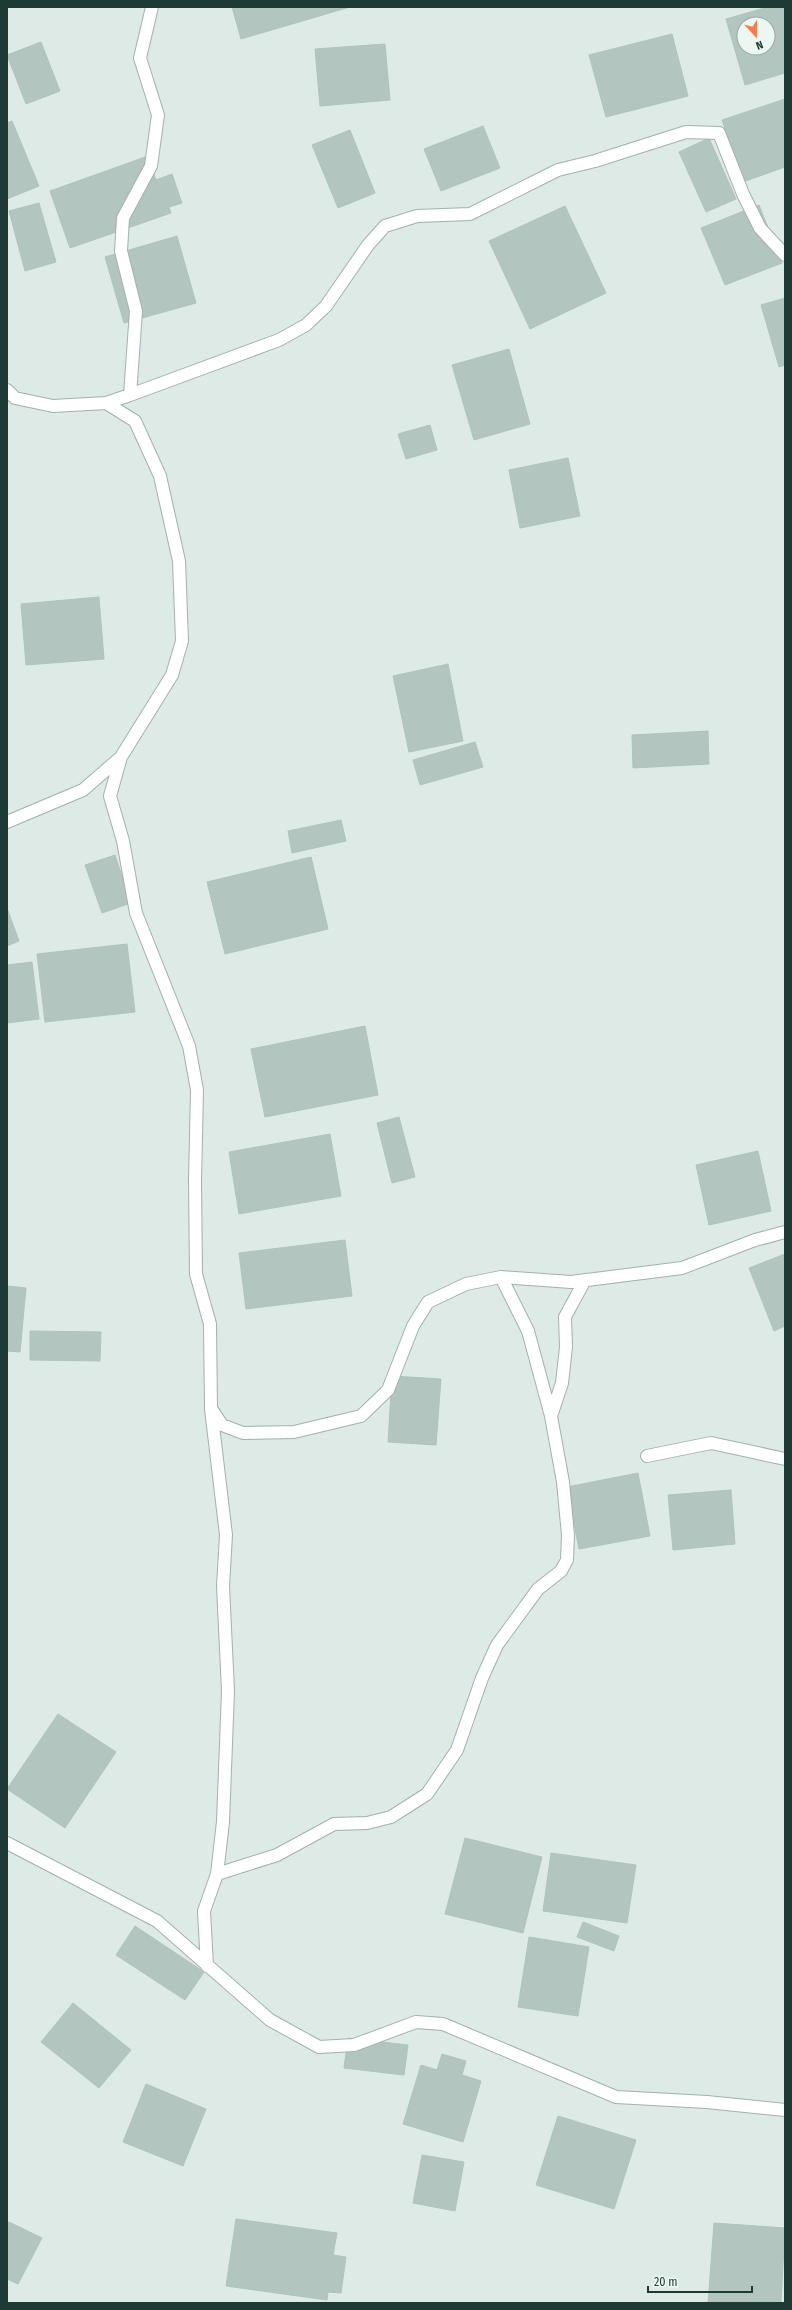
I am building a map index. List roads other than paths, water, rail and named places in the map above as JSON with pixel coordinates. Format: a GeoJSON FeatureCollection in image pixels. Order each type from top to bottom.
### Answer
{"type":"FeatureCollection","features":[{"type":"Feature","properties":{"kind":"street"},"geometry":{"type":"LineString","coordinates":[[130,395],[136,311],[121,251],[123,218],[151,166],[158,115],[140,58],[152,7]]}},
{"type":"Feature","properties":{"kind":"street"},"geometry":{"type":"LineString","coordinates":[[7,390],[15,398],[53,406],[106,403],[278,340],[306,325],[326,306],[368,244],[386,226],[417,216],[470,214],[558,170],[595,161],[686,132],[719,134],[743,194],[760,228],[785,255]]}},
{"type":"Feature","properties":{"kind":"street"},"geometry":{"type":"LineString","coordinates":[[7,822],[83,790],[120,757],[172,675],[182,641],[179,561],[160,476],[135,421],[106,403]]}},
{"type":"Feature","properties":{"kind":"street"},"geometry":{"type":"LineString","coordinates":[[120,757],[110,796],[123,841],[136,913],[189,1046],[197,1090],[195,1181],[196,1274],[210,1324],[211,1409],[226,1535],[223,1586],[228,1692],[223,1822],[217,1874],[204,1911],[207,1966]]}},
{"type":"Feature","properties":{"kind":"street"},"geometry":{"type":"LineString","coordinates":[[211,1409],[222,1424],[243,1433],[294,1432],[361,1416],[388,1390],[413,1326],[428,1302],[466,1284],[501,1277],[571,1282],[682,1268],[755,1240],[785,1232]]}},
{"type":"Feature","properties":{"kind":"street"},"geometry":{"type":"LineString","coordinates":[[217,1874],[277,1855],[334,1824],[367,1823],[391,1817],[427,1794],[457,1750],[482,1678],[497,1645],[538,1589],[561,1571],[567,1560],[568,1535],[563,1482],[551,1416],[528,1331],[501,1277]]}},
{"type":"Feature","properties":{"kind":"street"},"geometry":{"type":"LineString","coordinates":[[551,1416],[562,1383],[566,1347],[565,1317],[585,1280]]}},
{"type":"Feature","properties":{"kind":"street"},"geometry":{"type":"LineString","coordinates":[[646,1456],[711,1443],[785,1459]]}},
{"type":"Feature","properties":{"kind":"street"},"geometry":{"type":"LineString","coordinates":[[7,1843],[157,1921],[270,2020],[319,2047],[354,2045],[416,2022],[443,2024],[616,2097],[707,2102],[785,2110]]}}]}
